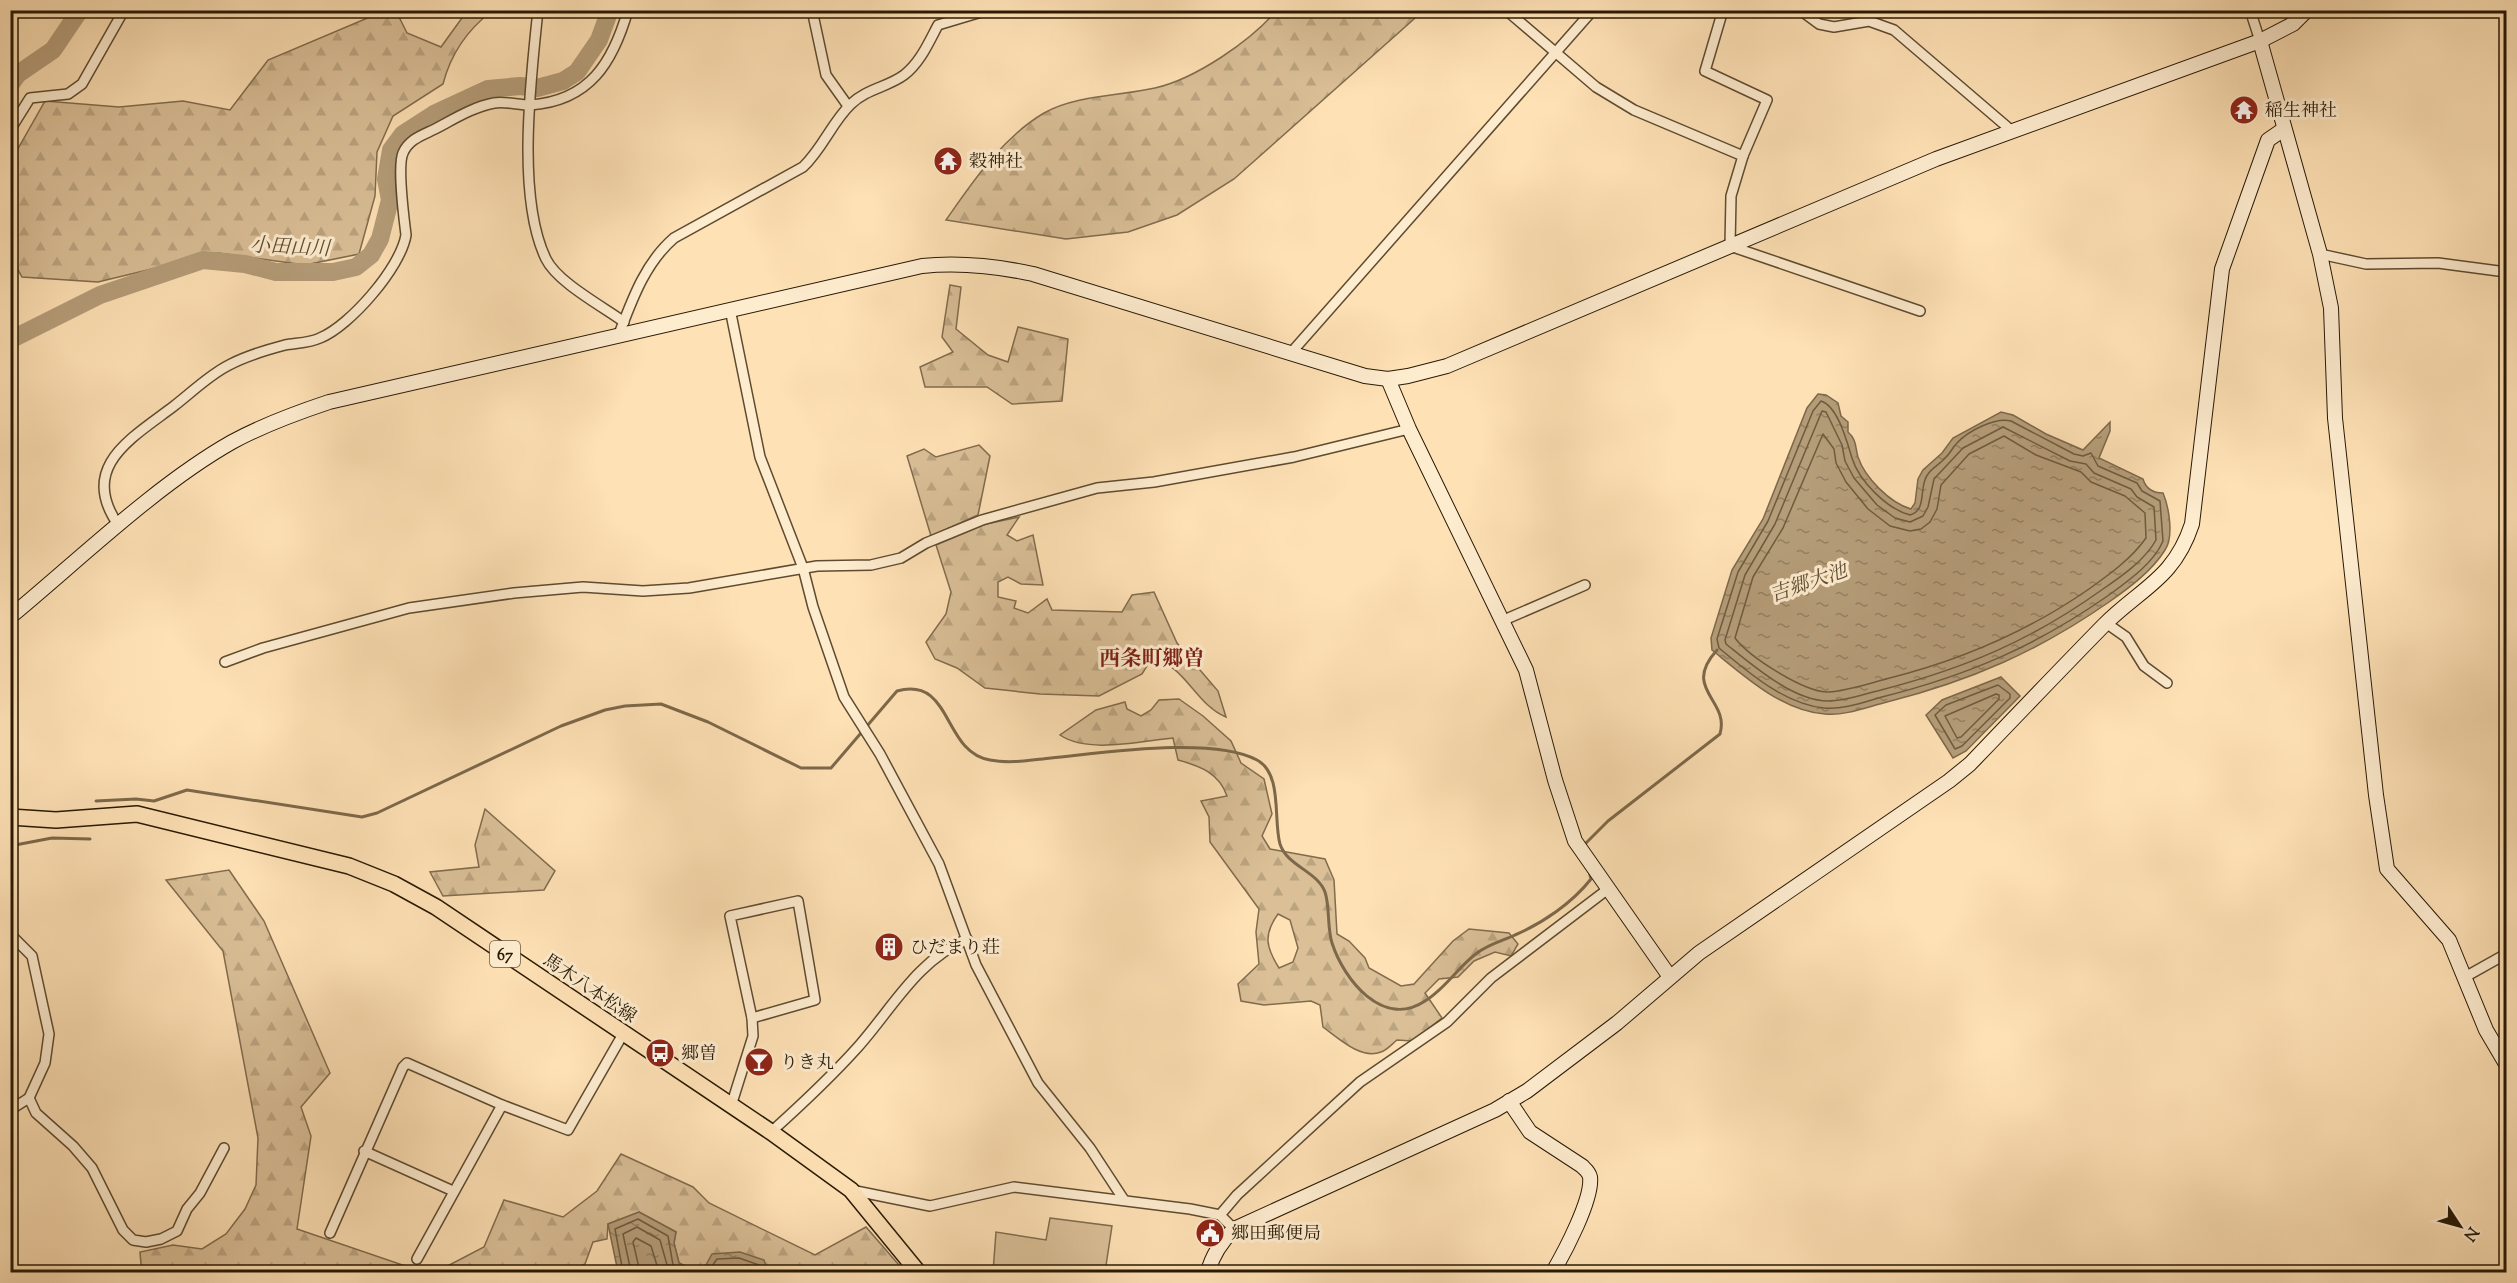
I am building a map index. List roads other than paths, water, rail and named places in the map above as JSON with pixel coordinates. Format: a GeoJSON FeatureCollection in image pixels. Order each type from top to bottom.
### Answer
{"type":"FeatureCollection","features":[{"type":"Feature","properties":{"kind":"main road","name":"馬木八本松線"},"geometry":{"type":"LineString","coordinates":[[10,817],[56,820],[137,814],[308,855],[367,872],[436,907],[771,1132],[851,1190],[918,1272]]}},
{"type":"Feature","properties":{"kind":"street"},"geometry":{"type":"LineString","coordinates":[[10,130],[30,98],[68,94],[82,84],[95,66],[115,23],[124,10]]}},
{"type":"Feature","properties":{"kind":"street"},"geometry":{"type":"LineString","coordinates":[[538,10],[529,105],[530,184],[536,227],[546,260],[558,274],[621,328]]}},
{"type":"Feature","properties":{"kind":"street"},"geometry":{"type":"LineString","coordinates":[[119,526],[104,498],[103,484],[108,465],[123,444],[227,366],[285,345],[320,338],[337,328],[382,281],[404,248],[406,235],[402,154],[411,141],[479,106],[496,102],[529,105],[556,99],[588,83],[609,62],[618,43],[628,10]]}},
{"type":"Feature","properties":{"kind":"street"},"geometry":{"type":"LineString","coordinates":[[812,10],[825,75],[848,106]]}},
{"type":"Feature","properties":{"kind":"street"},"geometry":{"type":"LineString","coordinates":[[621,328],[647,270],[664,247],[674,238],[803,167],[819,152],[848,106],[860,95],[903,75],[927,47],[938,25],[988,10]]}},
{"type":"Feature","properties":{"kind":"street"},"geometry":{"type":"LineString","coordinates":[[1506,10],[1596,87],[1634,110],[1743,156]]}},
{"type":"Feature","properties":{"kind":"street"},"geometry":{"type":"LineString","coordinates":[[1290,354],[1593,10]]}},
{"type":"Feature","properties":{"kind":"street"},"geometry":{"type":"LineString","coordinates":[[1723,10],[1705,71],[1767,100],[1743,156],[1731,196],[1730,246]]}},
{"type":"Feature","properties":{"kind":"street"},"geometry":{"type":"LineString","coordinates":[[1800,10],[1819,24],[1834,27],[1869,21],[1885,25],[2012,131]]}},
{"type":"Feature","properties":{"kind":"street"},"geometry":{"type":"LineString","coordinates":[[2250,10],[2320,254],[2331,308],[2335,418],[2376,795],[2387,869],[2449,940],[2486,1030],[2506,1064]]}},
{"type":"Feature","properties":{"kind":"street"},"geometry":{"type":"LineString","coordinates":[[10,617],[189,470],[232,442],[280,419],[329,402],[621,328],[730,309],[922,266],[949,263],[995,266],[1033,274],[1365,376],[1388,379],[1408,376],[1447,366],[1936,159],[2260,41],[2293,24],[2307,10]]}},
{"type":"Feature","properties":{"kind":"street"},"geometry":{"type":"LineString","coordinates":[[1208,1272],[1225,1239],[1234,1229],[1304,1200],[1509,1101],[1581,1051],[1670,976],[1738,925],[1949,781],[1970,764],[2106,623],[2167,573],[2187,542],[2192,524],[2222,270],[2268,140],[2284,129]]}},
{"type":"Feature","properties":{"kind":"street"},"geometry":{"type":"LineString","coordinates":[[1730,246],[1920,311]]}},
{"type":"Feature","properties":{"kind":"street"},"geometry":{"type":"LineString","coordinates":[[2320,254],[2366,264],[2438,263],[2506,272]]}},
{"type":"Feature","properties":{"kind":"street"},"geometry":{"type":"LineString","coordinates":[[730,309],[760,457],[803,568],[844,697],[871,739],[939,864],[976,965],[1038,1083],[1090,1148],[1124,1200]]}},
{"type":"Feature","properties":{"kind":"street"},"geometry":{"type":"LineString","coordinates":[[1388,379],[1409,429],[1504,620],[1526,670],[1555,780],[1575,841],[1670,976]]}},
{"type":"Feature","properties":{"kind":"street"},"geometry":{"type":"LineString","coordinates":[[225,662],[263,648],[409,608],[514,593],[583,587],[643,591],[689,588],[803,568],[871,565],[901,558],[936,538],[982,520],[1097,488],[1154,482],[1294,458],[1409,429]]}},
{"type":"Feature","properties":{"kind":"street"},"geometry":{"type":"LineString","coordinates":[[1504,620],[1586,585]]}},
{"type":"Feature","properties":{"kind":"street"},"geometry":{"type":"LineString","coordinates":[[2106,623],[2126,637],[2144,666],[2167,684]]}},
{"type":"Feature","properties":{"kind":"street"},"geometry":{"type":"LineString","coordinates":[[1220,1215],[1245,1188],[1360,1082],[1447,1022],[1491,978],[1608,889]]}},
{"type":"Feature","properties":{"kind":"street"},"geometry":{"type":"LineString","coordinates":[[731,1106],[753,1036],[752,1018],[730,916],[798,901],[815,1000],[752,1018]]}},
{"type":"Feature","properties":{"kind":"street"},"geometry":{"type":"LineString","coordinates":[[10,934],[32,956],[49,1034],[45,1063],[29,1098],[10,1110]]}},
{"type":"Feature","properties":{"kind":"street"},"geometry":{"type":"LineString","coordinates":[[771,1132],[814,1094],[858,1047],[903,987],[950,946],[967,939]]}},
{"type":"Feature","properties":{"kind":"street"},"geometry":{"type":"LineString","coordinates":[[2464,977],[2506,954]]}},
{"type":"Feature","properties":{"kind":"street"},"geometry":{"type":"LineString","coordinates":[[330,1233],[364,1151],[403,1067],[407,1063],[502,1106],[568,1130],[623,1034]]}},
{"type":"Feature","properties":{"kind":"street"},"geometry":{"type":"LineString","coordinates":[[29,1098],[36,1113],[73,1146],[92,1168],[123,1230],[133,1240],[146,1242],[161,1239],[177,1231],[187,1209],[200,1193],[225,1148]]}},
{"type":"Feature","properties":{"kind":"street"},"geometry":{"type":"LineString","coordinates":[[1509,1101],[1530,1132],[1582,1166],[1589,1172],[1591,1179],[1580,1218],[1553,1272]]}},
{"type":"Feature","properties":{"kind":"street"},"geometry":{"type":"LineString","coordinates":[[417,1259],[502,1106]]}},
{"type":"Feature","properties":{"kind":"street"},"geometry":{"type":"LineString","coordinates":[[364,1151],[453,1191]]}},
{"type":"Feature","properties":{"kind":"street"},"geometry":{"type":"LineString","coordinates":[[851,1190],[930,1206],[1014,1187],[1124,1200],[1220,1215],[1234,1229]]}},
{"type":"Feature","properties":{"kind":"water","name":"吉郷大池"},"geometry":{"type":"Polygon","coordinates":[[[1818,394],[1826,395],[1838,403],[1841,416],[1848,422],[1848,432],[1854,441],[1861,465],[1872,481],[1895,501],[1911,509],[1915,503],[1918,479],[1923,470],[1942,453],[1953,438],[2001,412],[2013,415],[2046,434],[2083,450],[2110,422],[2110,431],[2099,458],[2143,479],[2150,490],[2163,493],[2170,522],[2168,544],[2160,558],[2147,572],[2117,597],[2083,620],[2030,650],[2003,662],[1917,694],[1848,712],[1825,714],[1794,706],[1764,691],[1737,671],[1712,650],[1711,638],[1732,570],[1763,519],[1807,408],[1818,394]]]}},
{"type":"Feature","properties":{"kind":"water"},"geometry":{"type":"Polygon","coordinates":[[[2001,677],[2020,696],[1966,751],[1953,758],[1926,715],[1942,700],[2001,677]]]}},
{"type":"Feature","properties":{"kind":"water"},"geometry":{"type":"Polygon","coordinates":[[[639,1212],[676,1232],[674,1243],[679,1263],[693,1270],[706,1265],[712,1254],[740,1252],[764,1260],[768,1272],[618,1272],[608,1224],[639,1212]]]}},
{"type":"Feature","properties":{"kind":"waterway"},"geometry":{"type":"LineString","coordinates":[[10,85],[18,74],[53,50],[80,10]]}},
{"type":"Feature","properties":{"kind":"waterway","name":"小田山川"},"geometry":{"type":"LineString","coordinates":[[10,340],[100,295],[203,260],[245,264],[276,272],[333,272],[356,267],[371,255],[380,239],[390,200],[386,179],[391,150],[403,134],[434,114],[488,89],[520,86],[537,88],[563,81],[577,72],[599,40],[610,10]]}},
{"type":"Feature","properties":{"kind":"waterway"},"geometry":{"type":"LineString","coordinates":[[1584,845],[1608,821],[1720,734],[1719,712],[1705,685],[1704,675],[1707,664],[1717,650]]}},
{"type":"Feature","properties":{"kind":"waterway"},"geometry":{"type":"LineString","coordinates":[[96,801],[136,799],[154,801],[187,790],[362,817],[377,813],[561,726],[605,710],[625,706],[661,704],[708,722],[801,768],[831,768],[897,691],[915,689],[928,694],[938,704],[963,744],[975,754],[990,760],[1020,761],[1157,748],[1213,749],[1237,753],[1257,760],[1271,776],[1274,786],[1278,834],[1284,852],[1316,879],[1325,892],[1330,937],[1346,972],[1367,996],[1380,1005],[1394,1009],[1409,1008],[1425,1001],[1482,950],[1526,930],[1556,912],[1591,879],[1589,871]]}},
{"type":"Feature","properties":{"kind":"waterway"},"geometry":{"type":"LineString","coordinates":[[10,846],[52,838],[90,839]]}},
{"type":"Feature","properties":{"kind":"place","name":"稲生神社"},"geometry":{"type":"Point","coordinates":[2244,110]}},
{"type":"Feature","properties":{"kind":"place","name":"穀神社"},"geometry":{"type":"Point","coordinates":[948,161]}},
{"type":"Feature","properties":{"kind":"place","name":"ひだまり荘"},"geometry":{"type":"Point","coordinates":[889,947]}},
{"type":"Feature","properties":{"kind":"place","name":"郷曽"},"geometry":{"type":"Point","coordinates":[660,1053]}},
{"type":"Feature","properties":{"kind":"place","name":"りき丸"},"geometry":{"type":"Point","coordinates":[759,1062]}},
{"type":"Feature","properties":{"kind":"place","name":"郷田郵便局"},"geometry":{"type":"Point","coordinates":[1210,1233]}},
{"type":"Feature","properties":{"kind":"district","name":"西条町郷曽"},"geometry":{"type":"Point","coordinates":[1152,658]}}]}
